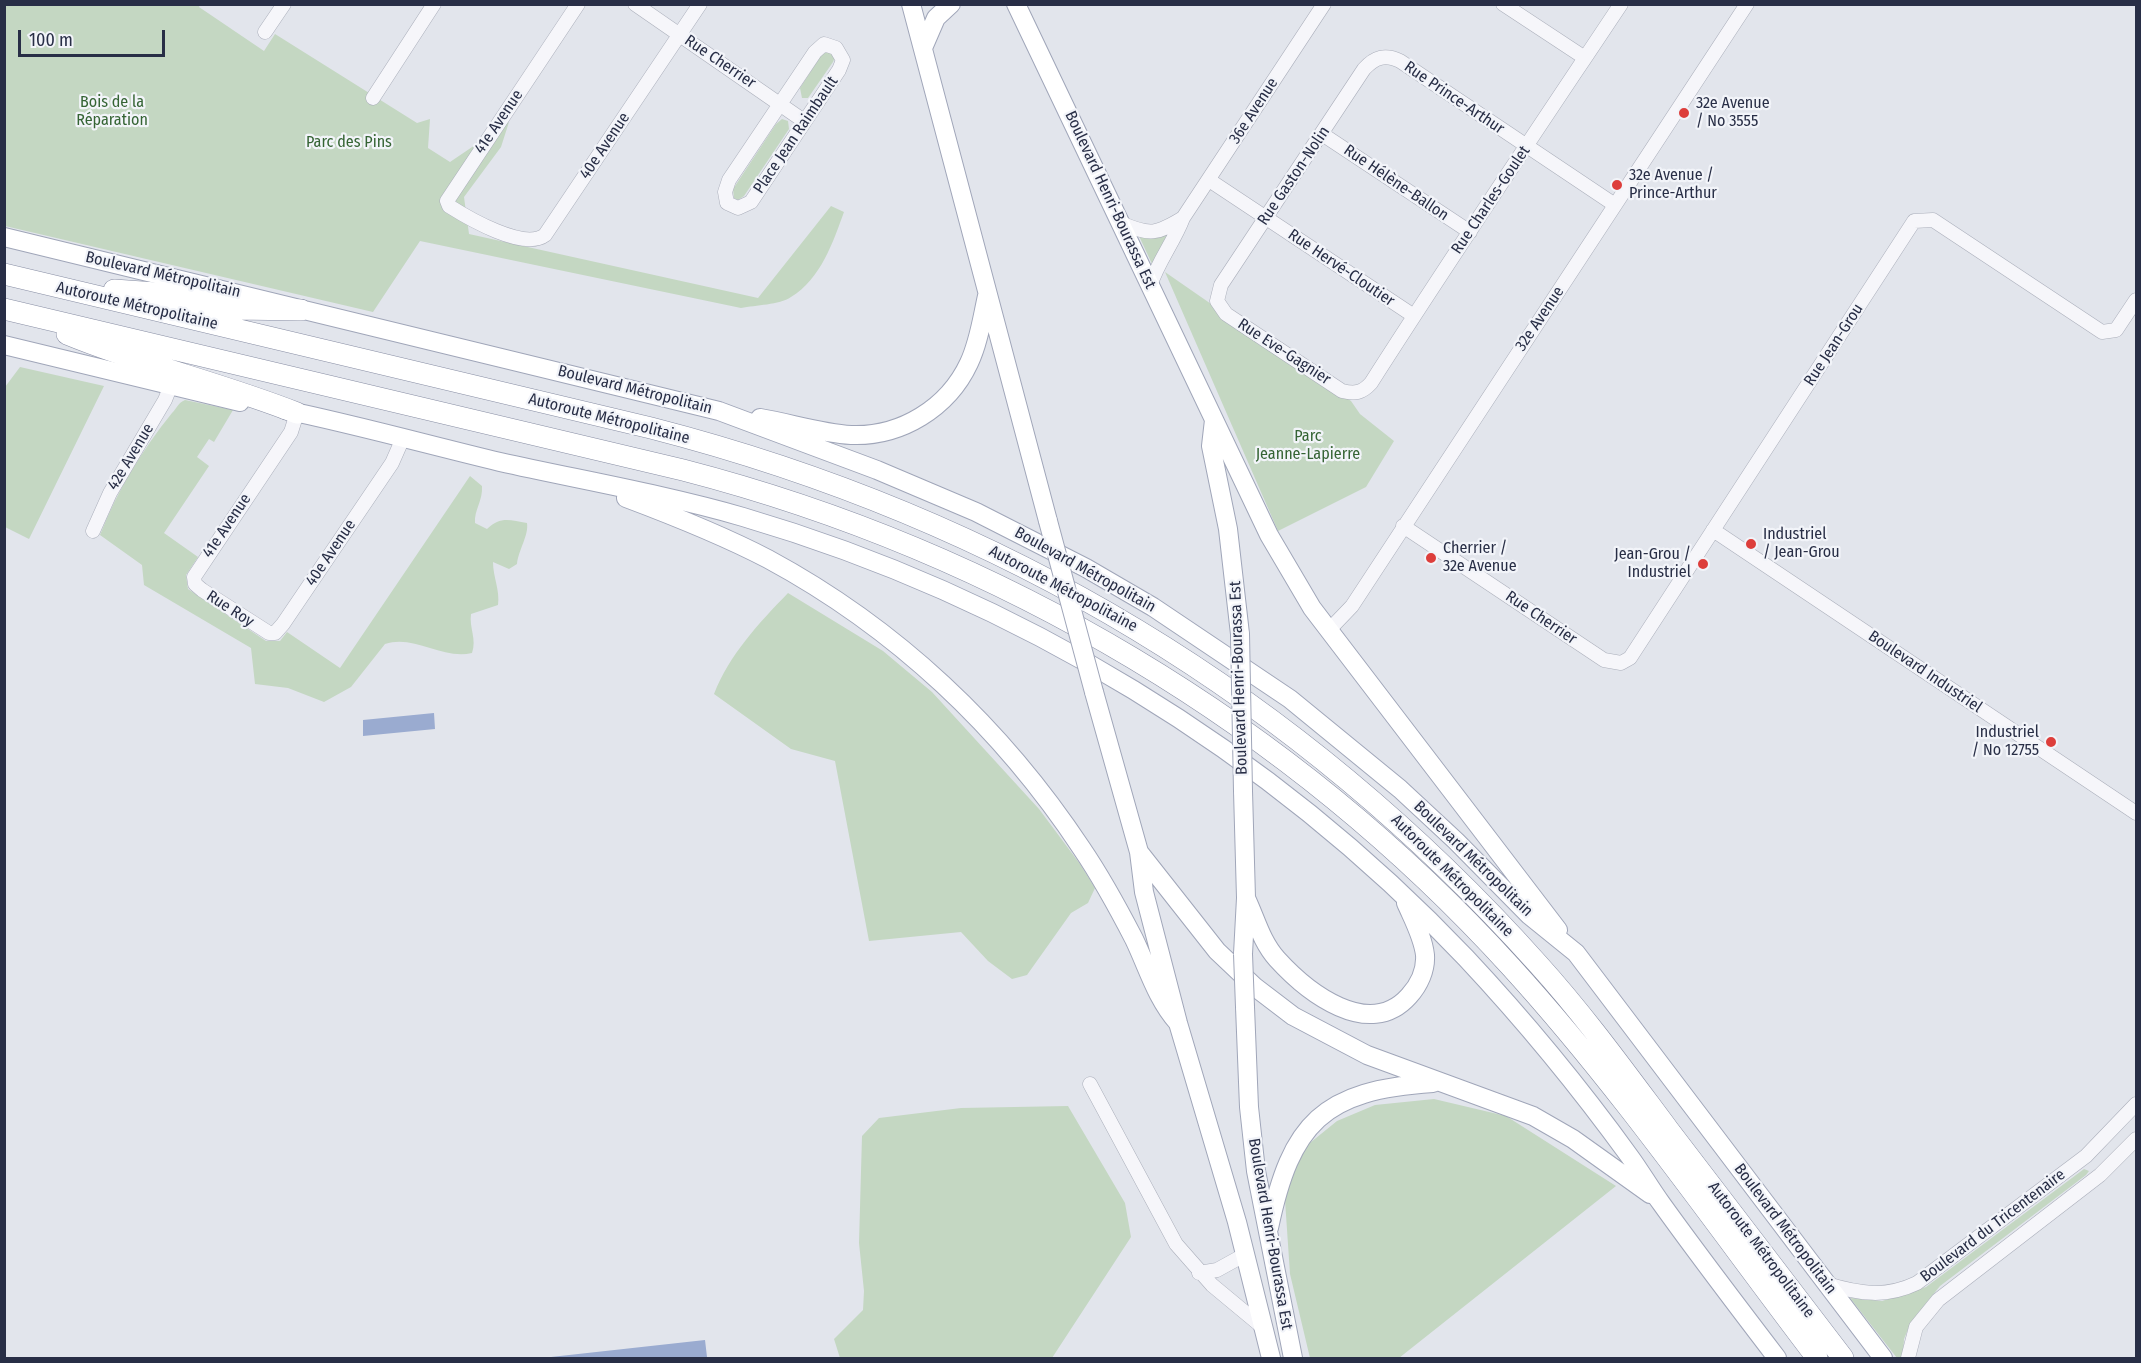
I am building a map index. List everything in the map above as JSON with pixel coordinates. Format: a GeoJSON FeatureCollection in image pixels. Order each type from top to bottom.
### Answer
{"type":"FeatureCollection","features":[{"type":"Feature","properties":{"kind":"highway","name":"Autoroute Métropolitaine"},"geometry":{"type":"LineString","coordinates":[[4,274],[651,428],[753,456],[827,481],[940,526],[1041,574],[1123,620],[1231,690],[1321,757],[1410,833],[1473,894],[1579,1013],[1843,1359]]}},
{"type":"Feature","properties":{"kind":"highway"},"geometry":{"type":"LineString","coordinates":[[51,285],[156,293],[237,309],[301,310]]}},
{"type":"Feature","properties":{"kind":"highway"},"geometry":{"type":"LineString","coordinates":[[6,309],[118,355],[238,390],[297,413]]}},
{"type":"Feature","properties":{"kind":"highway","name":"Autoroute Métropolitaine"},"geometry":{"type":"LineString","coordinates":[[6,309],[620,454],[757,491],[850,522],[939,558],[1026,599],[1114,647],[1190,694],[1298,771],[1376,836],[1448,902],[1511,968],[1573,1040],[1817,1359]]}},
{"type":"Feature","properties":{"kind":"highway"},"geometry":{"type":"LineString","coordinates":[[1807,1311],[1855,1359]]}},
{"type":"Feature","properties":{"kind":"highway"},"geometry":{"type":"LineString","coordinates":[[1793,1327],[1811,1359]]}},
{"type":"Feature","properties":{"kind":"main road","name":"Boulevard Henri-Bourassa Est"},"geometry":{"type":"LineString","coordinates":[[911,4],[1048,521],[1139,852],[1144,892],[1178,1023],[1246,1254],[1271,1359]]}},
{"type":"Feature","properties":{"kind":"main road"},"geometry":{"type":"LineString","coordinates":[[922,48],[936,18],[951,4]]}},
{"type":"Feature","properties":{"kind":"main road"},"geometry":{"type":"LineString","coordinates":[[1002,4],[1018,8]]}},
{"type":"Feature","properties":{"kind":"main road","name":"Boulevard Henri-Bourassa Est"},"geometry":{"type":"LineString","coordinates":[[1018,8],[1214,420],[1211,446],[1228,528],[1240,634],[1246,898],[1245,1008],[1253,1149],[1293,1359]]}},
{"type":"Feature","properties":{"kind":"main road","name":"Boulevard Métropolitain"},"geometry":{"type":"LineString","coordinates":[[4,237],[719,411],[869,467],[976,512],[1086,568],[1169,617],[1258,676],[1364,757],[1456,841],[1529,915],[1576,953],[1883,1359]]}},
{"type":"Feature","properties":{"kind":"main road"},"geometry":{"type":"LineString","coordinates":[[719,411],[851,435],[882,432],[912,422],[944,400],[966,369],[975,346],[988,295]]}},
{"type":"Feature","properties":{"kind":"main road"},"geometry":{"type":"LineString","coordinates":[[4,345],[583,481],[698,504],[804,536],[936,587],[1036,635],[1128,687],[1225,750],[1314,818],[1403,896],[1465,957],[1537,1038],[1629,1156],[1658,1199],[1777,1359]]}},
{"type":"Feature","properties":{"kind":"main road"},"geometry":{"type":"LineString","coordinates":[[1214,420],[1274,545],[1302,593],[1576,953]]}},
{"type":"Feature","properties":{"kind":"main road"},"geometry":{"type":"LineString","coordinates":[[583,481],[692,523],[769,560],[854,612],[938,679],[993,734],[1061,819],[1109,894],[1133,938],[1161,1004],[1178,1023]]}},
{"type":"Feature","properties":{"kind":"main road"},"geometry":{"type":"LineString","coordinates":[[1139,852],[1163,880],[1208,941],[1269,998],[1306,1024],[1352,1049],[1510,1105],[1540,1119],[1658,1199]]}},
{"type":"Feature","properties":{"kind":"main road"},"geometry":{"type":"LineString","coordinates":[[1246,898],[1263,939],[1284,966],[1336,1006],[1351,1013],[1366,1015],[1390,1010],[1405,1001],[1416,988],[1423,971],[1425,955],[1422,939],[1403,896]]}},
{"type":"Feature","properties":{"kind":"main road"},"geometry":{"type":"LineString","coordinates":[[1268,1233],[1277,1191],[1287,1161],[1304,1133],[1321,1117],[1347,1100],[1370,1091],[1392,1086],[1441,1082]]}},
{"type":"Feature","properties":{"kind":"main road"},"geometry":{"type":"LineString","coordinates":[[1246,1254],[1275,1271]]}},
{"type":"Feature","properties":{"kind":"street"},"geometry":{"type":"LineString","coordinates":[[265,32],[284,4]]}},
{"type":"Feature","properties":{"kind":"street"},"geometry":{"type":"LineString","coordinates":[[373,98],[434,4]]}},
{"type":"Feature","properties":{"kind":"street","name":"41e Avenue"},"geometry":{"type":"LineString","coordinates":[[484,228],[449,206],[447,201],[578,4]]}},
{"type":"Feature","properties":{"kind":"street","name":"Rue Cherrier"},"geometry":{"type":"LineString","coordinates":[[635,4],[781,102],[804,120]]}},
{"type":"Feature","properties":{"kind":"street","name":"40e Avenue"},"geometry":{"type":"LineString","coordinates":[[484,228],[535,239],[545,235],[700,4]]}},
{"type":"Feature","properties":{"kind":"street","name":"36e Avenue"},"geometry":{"type":"LineString","coordinates":[[1150,285],[1156,267],[1176,237],[1184,218],[1324,4]]}},
{"type":"Feature","properties":{"kind":"street"},"geometry":{"type":"LineString","coordinates":[[1503,4],[1585,58]]}},
{"type":"Feature","properties":{"kind":"street","name":"Rue Charles-Goulet"},"geometry":{"type":"LineString","coordinates":[[1359,393],[1371,383],[1621,4]]}},
{"type":"Feature","properties":{"kind":"street","name":"32e Avenue"},"geometry":{"type":"LineString","coordinates":[[1329,630],[1348,611],[1747,4]]}},
{"type":"Feature","properties":{"kind":"street","name":"Place Jean Raimbault"},"geometry":{"type":"LineString","coordinates":[[824,44],[836,48],[843,60],[839,70],[751,202],[738,208],[727,203],[725,192],[729,180],[781,102],[815,52],[824,44]]}},
{"type":"Feature","properties":{"kind":"street","name":"Rue Prince-Arthur"},"geometry":{"type":"LineString","coordinates":[[1380,57],[1391,57],[1400,61],[1616,205]]}},
{"type":"Feature","properties":{"kind":"street","name":"Rue Gaston-Nolin"},"geometry":{"type":"LineString","coordinates":[[1217,301],[1221,285],[1364,69],[1380,57]]}},
{"type":"Feature","properties":{"kind":"street","name":"Rue Hélène-Ballon"},"geometry":{"type":"LineString","coordinates":[[1322,134],[1470,232]]}},
{"type":"Feature","properties":{"kind":"street","name":"Rue Hervé-Cloutier"},"geometry":{"type":"LineString","coordinates":[[1209,180],[1414,316]]}},
{"type":"Feature","properties":{"kind":"street"},"geometry":{"type":"LineString","coordinates":[[1121,223],[1140,231],[1153,233],[1184,218]]}},
{"type":"Feature","properties":{"kind":"street","name":"Rue Jean-Grou"},"geometry":{"type":"LineString","coordinates":[[1621,663],[1630,658],[1914,221],[1932,220],[2102,333],[2116,330],[2136,300]]}},
{"type":"Feature","properties":{"kind":"street","name":"Rue Eve-Gagnier"},"geometry":{"type":"LineString","coordinates":[[1217,301],[1226,314],[1342,390],[1359,393]]}},
{"type":"Feature","properties":{"kind":"street","name":"42e Avenue"},"geometry":{"type":"LineString","coordinates":[[93,531],[110,493],[165,400],[171,385]]}},
{"type":"Feature","properties":{"kind":"street","name":"41e Avenue"},"geometry":{"type":"LineString","coordinates":[[194,579],[291,432],[297,413]]}},
{"type":"Feature","properties":{"kind":"street","name":"40e Avenue"},"geometry":{"type":"LineString","coordinates":[[273,633],[283,624],[386,472],[403,438]]}},
{"type":"Feature","properties":{"kind":"street","name":"Rue Cherrier"},"geometry":{"type":"LineString","coordinates":[[1403,526],[1604,660],[1621,663]]}},
{"type":"Feature","properties":{"kind":"street","name":"Boulevard Industriel"},"geometry":{"type":"LineString","coordinates":[[1713,530],[2136,813]]}},
{"type":"Feature","properties":{"kind":"street","name":"Rue Roy"},"geometry":{"type":"LineString","coordinates":[[194,579],[195,584],[202,590],[262,630],[273,633]]}},
{"type":"Feature","properties":{"kind":"street"},"geometry":{"type":"LineString","coordinates":[[1090,1084],[1167,1229],[1199,1273],[1264,1329]]}},
{"type":"Feature","properties":{"kind":"street","name":"Boulevard du Tricentenaire"},"geometry":{"type":"LineString","coordinates":[[1827,1284],[1877,1294],[1902,1290],[1917,1283],[2086,1156],[2136,1104]]}},
{"type":"Feature","properties":{"kind":"street","name":"Boulevard du Tricentenaire"},"geometry":{"type":"LineString","coordinates":[[1908,1359],[1916,1327],[1938,1300],[2100,1175],[2136,1139]]}},
{"type":"Feature","properties":{"kind":"street"},"geometry":{"type":"LineString","coordinates":[[2086,1156],[2100,1175]]}},
{"type":"Feature","properties":{"kind":"street"},"geometry":{"type":"LineString","coordinates":[[1199,1273],[1216,1270],[1246,1254]]}},
{"type":"Feature","properties":{"kind":"green space","name":"Bois de la Réparation"},"geometry":{"type":"Polygon","coordinates":[[[5,4],[200,5],[199,7],[264,51],[275,34],[417,123],[430,119],[428,148],[450,162],[509,122],[501,147],[464,197],[469,234],[758,298],[831,206],[844,212],[825,259],[801,289],[780,302],[741,308],[420,241],[373,312],[5,226],[5,4]]]}},
{"type":"Feature","properties":{"kind":"green space"},"geometry":{"type":"Polygon","coordinates":[[[830,51],[835,57],[833,62],[808,98],[802,98],[800,88],[822,54],[830,51]]]}},
{"type":"Feature","properties":{"kind":"green space"},"geometry":{"type":"Polygon","coordinates":[[[782,119],[788,121],[789,129],[744,196],[738,200],[734,198],[733,189],[776,124],[782,119]]]}},
{"type":"Feature","properties":{"kind":"green space"},"geometry":{"type":"Polygon","coordinates":[[[1170,234],[1152,264],[1139,236],[1170,234]]]}},
{"type":"Feature","properties":{"kind":"green space","name":"Parc Jeanne-Lapierre"},"geometry":{"type":"Polygon","coordinates":[[[1165,272],[1351,401],[1360,414],[1394,441],[1366,487],[1278,531],[1165,272]]]}},
{"type":"Feature","properties":{"kind":"green space"},"geometry":{"type":"Polygon","coordinates":[[[20,367],[104,386],[29,539],[5,527],[5,387],[20,367]]]}},
{"type":"Feature","properties":{"kind":"green space"},"geometry":{"type":"Polygon","coordinates":[[[185,400],[233,410],[214,442],[209,439],[197,457],[209,466],[164,533],[198,557],[186,575],[188,589],[266,641],[280,641],[287,632],[340,668],[470,476],[482,486],[475,523],[487,529],[501,521],[527,523],[517,564],[509,569],[493,562],[498,605],[471,614],[474,643],[472,653],[450,653],[407,642],[385,644],[351,687],[324,702],[288,688],[255,684],[251,648],[144,585],[142,565],[100,535],[122,487],[150,441],[179,404],[185,400]]]}},
{"type":"Feature","properties":{"kind":"green space"},"geometry":{"type":"Polygon","coordinates":[[[788,593],[883,651],[932,692],[1039,809],[1080,864],[1095,888],[1088,903],[1071,913],[1027,975],[1012,979],[988,961],[961,932],[869,941],[835,761],[791,749],[714,694],[736,653],[788,593]]]}},
{"type":"Feature","properties":{"kind":"green space"},"geometry":{"type":"Polygon","coordinates":[[[1434,1099],[1506,1116],[1616,1186],[1399,1358],[1310,1358],[1290,1274],[1285,1200],[1300,1151],[1337,1121],[1375,1105],[1434,1099]]]}},
{"type":"Feature","properties":{"kind":"green space"},"geometry":{"type":"Polygon","coordinates":[[[1068,1106],[1125,1203],[1131,1237],[1052,1358],[840,1358],[834,1339],[863,1310],[864,1291],[859,1243],[862,1136],[879,1118],[961,1108],[1068,1106]]]}},
{"type":"Feature","properties":{"kind":"green space"},"geometry":{"type":"Polygon","coordinates":[[[2084,1169],[2089,1171],[2086,1175],[1940,1286],[1911,1322],[1904,1339],[1903,1358],[1897,1358],[1850,1298],[1882,1301],[1926,1287],[2084,1169]]]}},
{"type":"Feature","properties":{"kind":"water"},"geometry":{"type":"Polygon","coordinates":[[[434,713],[435,729],[363,736],[363,720],[434,713]]]}},
{"type":"Feature","properties":{"kind":"water"},"geometry":{"type":"Polygon","coordinates":[[[705,1340],[707,1357],[551,1357],[705,1340]]]}},
{"type":"Feature","properties":{"kind":"place","name":"32e Avenue / No 3555"},"geometry":{"type":"Point","coordinates":[1684,113]}},
{"type":"Feature","properties":{"kind":"place","name":"32e Avenue / Prince-Arthur"},"geometry":{"type":"Point","coordinates":[1617,185]}},
{"type":"Feature","properties":{"kind":"place","name":"Industriel / Jean-Grou"},"geometry":{"type":"Point","coordinates":[1751,544]}},
{"type":"Feature","properties":{"kind":"place","name":"Cherrier / 32e Avenue"},"geometry":{"type":"Point","coordinates":[1431,558]}},
{"type":"Feature","properties":{"kind":"place","name":"Jean-Grou / Industriel"},"geometry":{"type":"Point","coordinates":[1703,564]}},
{"type":"Feature","properties":{"kind":"place","name":"Industriel / No 12755"},"geometry":{"type":"Point","coordinates":[2051,742]}},
{"type":"Feature","properties":{"kind":"park label","name":"Parc des Pins"},"geometry":{"type":"Point","coordinates":[349,143]}}]}
